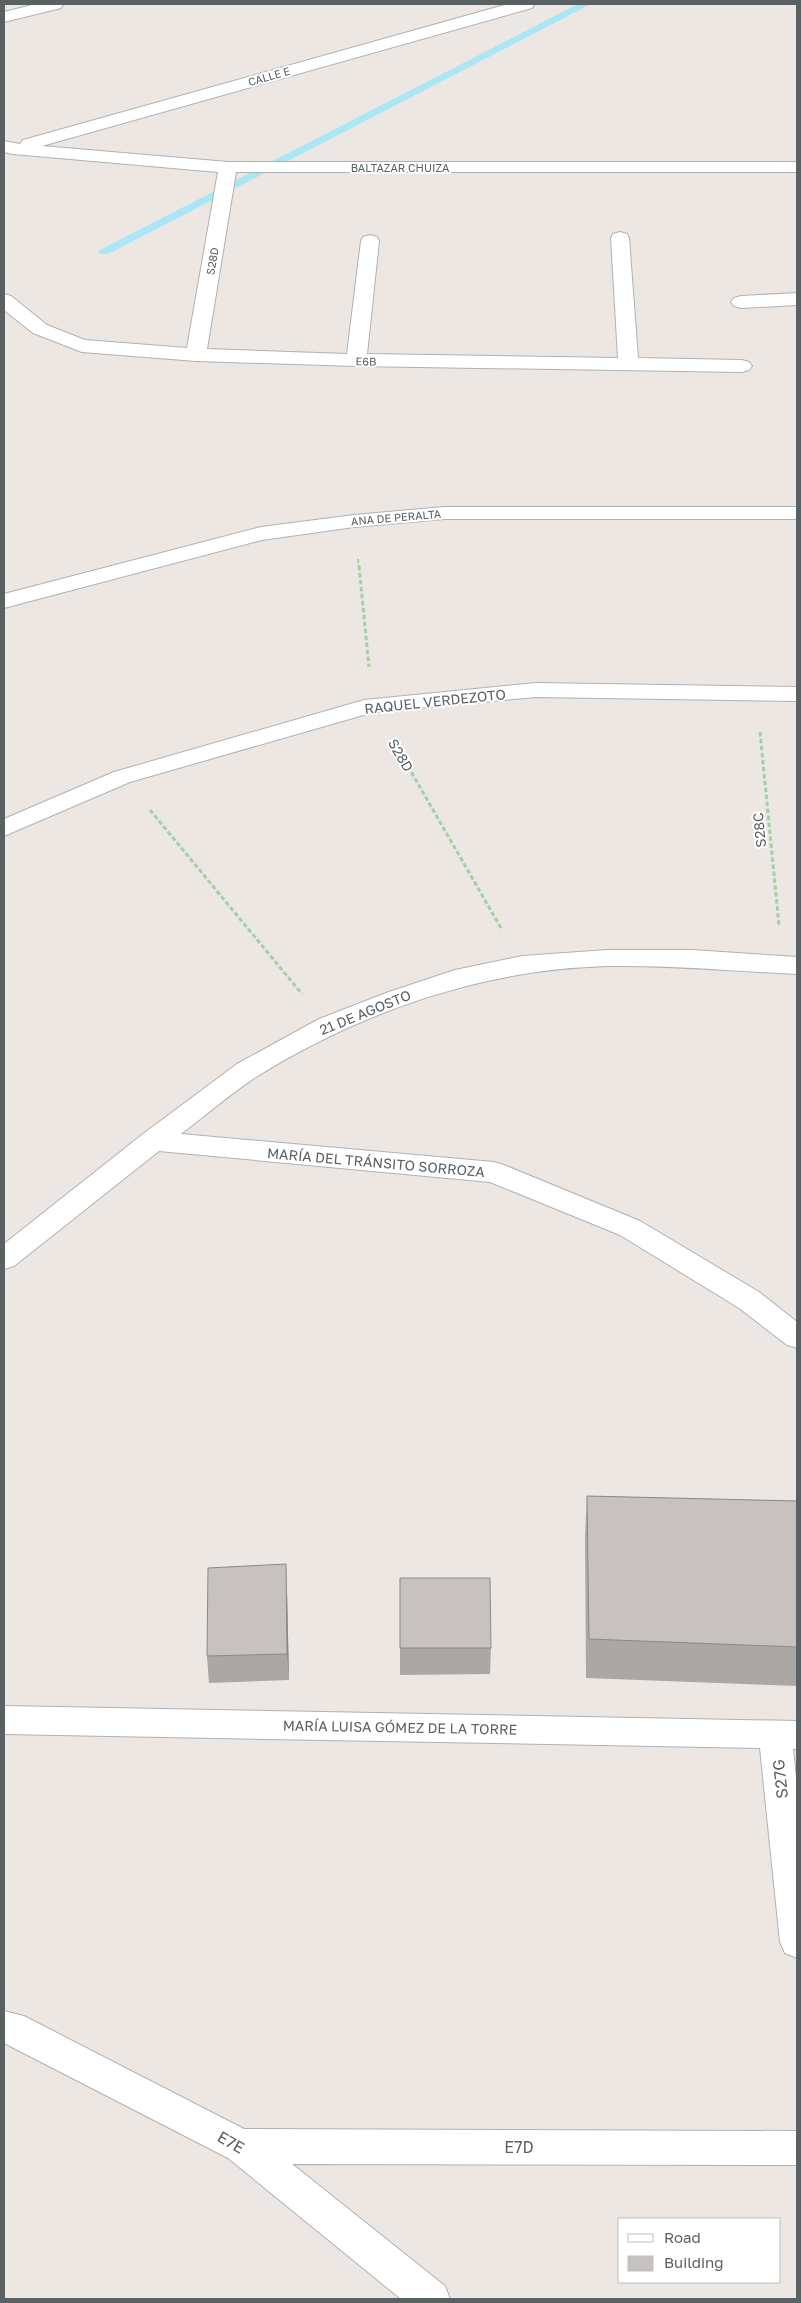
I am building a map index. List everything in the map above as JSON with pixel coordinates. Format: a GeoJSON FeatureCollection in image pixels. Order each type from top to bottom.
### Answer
{"type":"FeatureCollection","features":[{"type":"Feature","properties":{"kind":"street"},"geometry":{"type":"LineString","coordinates":[[4,17],[55,4]]}},
{"type":"Feature","properties":{"kind":"street","name":"CALLE E"},"geometry":{"type":"LineString","coordinates":[[8,147],[526,4]]}},
{"type":"Feature","properties":{"kind":"street","name":"BALTAZAR CHUIZA"},"geometry":{"type":"LineString","coordinates":[[8,147],[228,167],[797,167]]}},
{"type":"Feature","properties":{"kind":"street","name":"S28D"},"geometry":{"type":"LineString","coordinates":[[196,355],[228,167]]}},
{"type":"Feature","properties":{"kind":"street"},"geometry":{"type":"LineString","coordinates":[[620,238],[628,365]]}},
{"type":"Feature","properties":{"kind":"street"},"geometry":{"type":"LineString","coordinates":[[356,360],[370,241]]}},
{"type":"Feature","properties":{"kind":"street"},"geometry":{"type":"LineString","coordinates":[[740,302],[797,299]]}},
{"type":"Feature","properties":{"kind":"street","name":"E6B"},"geometry":{"type":"LineString","coordinates":[[4,300],[40,329],[82,346],[196,355],[356,360],[742,366]]}},
{"type":"Feature","properties":{"kind":"street","name":"ANA DE PERALTA"},"geometry":{"type":"LineString","coordinates":[[4,601],[262,534],[354,521],[444,513],[797,513]]}},
{"type":"Feature","properties":{"kind":"street","name":"RAQUEL VERDEZOTO"},"geometry":{"type":"LineString","coordinates":[[4,828],[122,777],[372,705],[536,690],[797,694]]}},
{"type":"Feature","properties":{"kind":"street","name":"21 DE AGOSTO"},"geometry":{"type":"LineString","coordinates":[[4,1259],[246,1070],[328,1025],[454,979],[522,965],[607,958],[692,958],[790,965]]}},
{"type":"Feature","properties":{"kind":"street","name":"MARÍA DEL TRÁNSITO SORROZA"},"geometry":{"type":"LineString","coordinates":[[153,1141],[494,1172],[630,1228],[749,1300],[797,1336]]}},
{"type":"Feature","properties":{"kind":"street","name":"MARÍA LUISA GÓMEZ DE LA TORRE"},"geometry":{"type":"LineString","coordinates":[[4,1720],[786,1735]]}},
{"type":"Feature","properties":{"kind":"street","name":"S27G"},"geometry":{"type":"LineString","coordinates":[[786,1735],[797,1942]]}},
{"type":"Feature","properties":{"kind":"street","name":"E7E"},"geometry":{"type":"LineString","coordinates":[[4,2027],[11,2028],[241,2146],[431,2299]]}},
{"type":"Feature","properties":{"kind":"street","name":"E7D"},"geometry":{"type":"LineString","coordinates":[[241,2146],[797,2148]]}},
{"type":"Feature","properties":{"kind":"path","name":"S28D"},"geometry":{"type":"LineString","coordinates":[[354,521],[372,705],[522,965]]}},
{"type":"Feature","properties":{"kind":"path","name":"S28C"},"geometry":{"type":"LineString","coordinates":[[756,694],[790,965]]}},
{"type":"Feature","properties":{"kind":"path"},"geometry":{"type":"LineString","coordinates":[[122,777],[328,1025]]}},
{"type":"Feature","properties":{"kind":"building"},"geometry":{"type":"Polygon","coordinates":[[[587,1496],[797,1501],[797,1647],[589,1639],[587,1496]]]}},
{"type":"Feature","properties":{"kind":"building"},"geometry":{"type":"Polygon","coordinates":[[[286,1564],[287,1654],[207,1656],[208,1568],[286,1564]]]}},
{"type":"Feature","properties":{"kind":"building"},"geometry":{"type":"Polygon","coordinates":[[[400,1578],[490,1578],[491,1648],[400,1648],[400,1578]]]}},
{"type":"Feature","properties":{"kind":"waterway"},"geometry":{"type":"LineString","coordinates":[[104,251],[586,4]]}}]}
